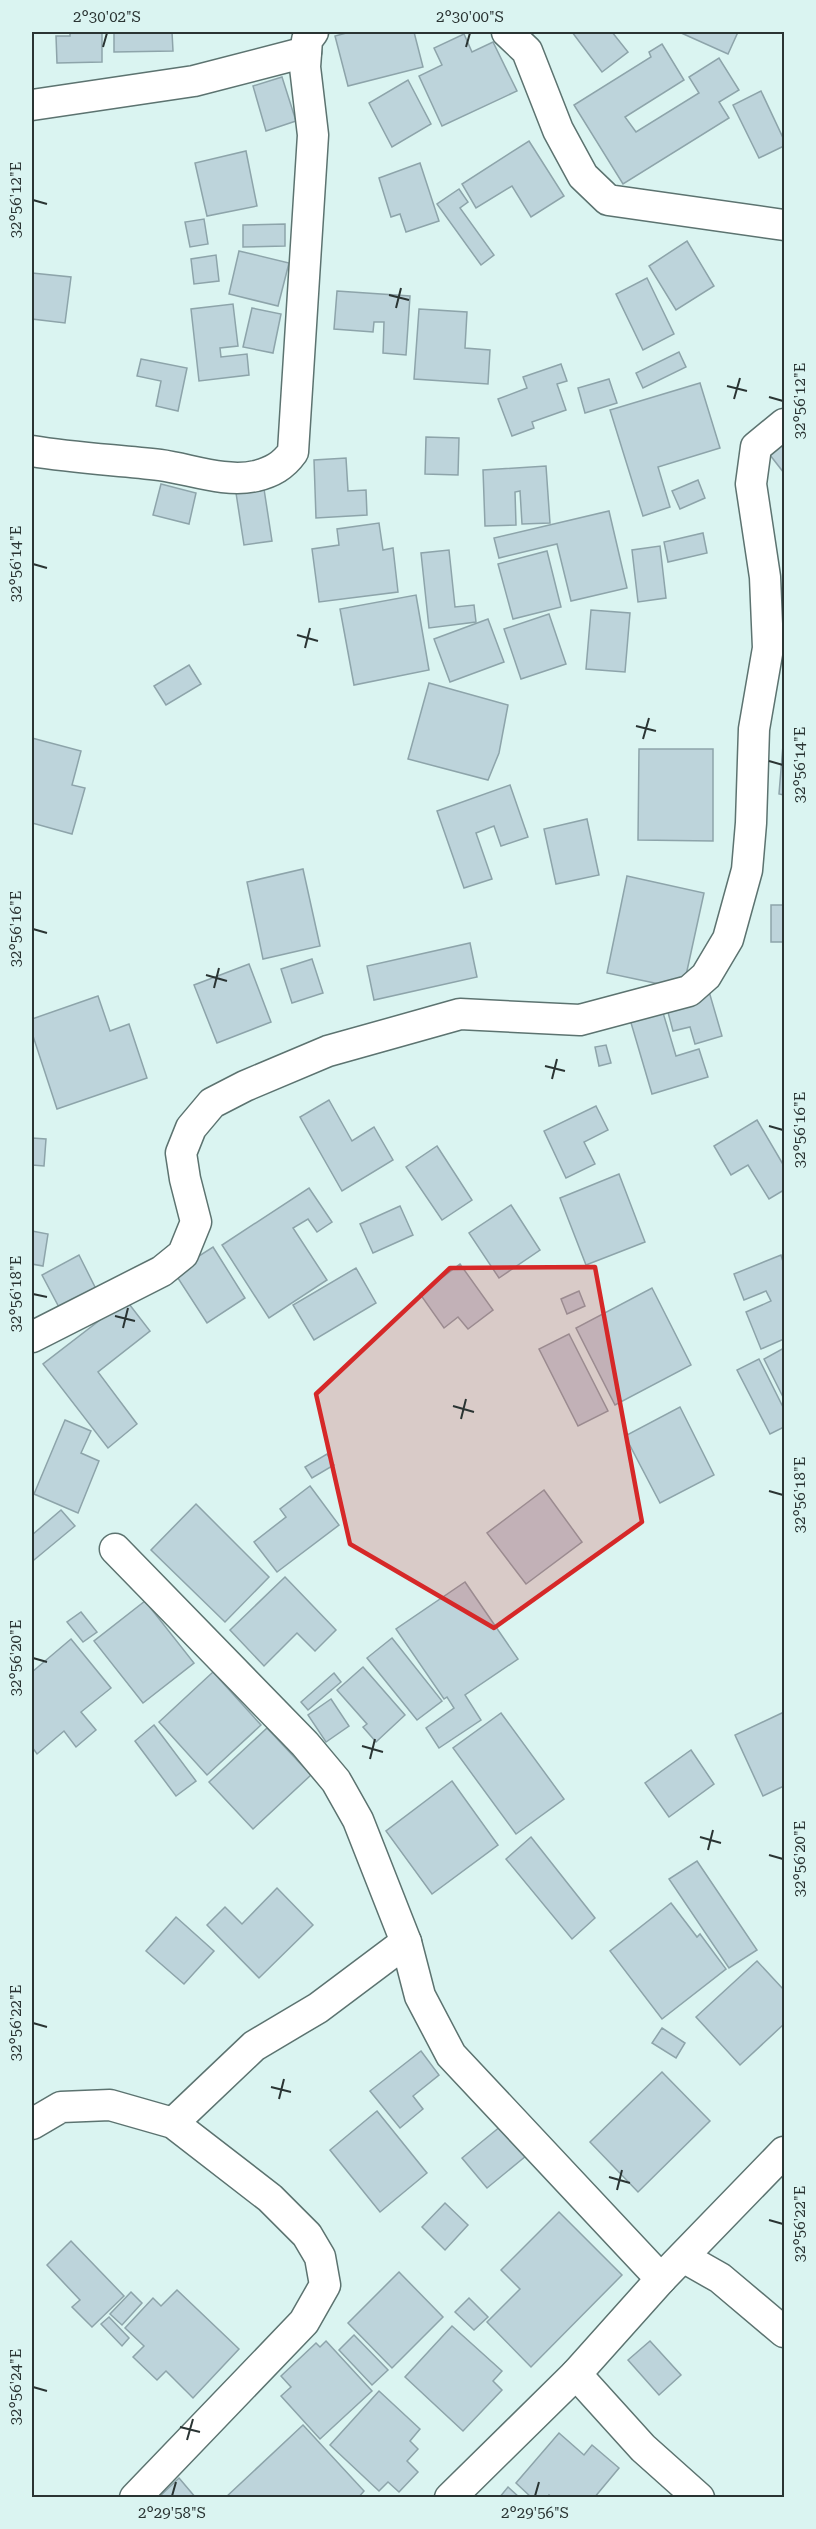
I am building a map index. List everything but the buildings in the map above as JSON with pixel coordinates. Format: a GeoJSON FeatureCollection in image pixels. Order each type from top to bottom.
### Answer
{"type":"FeatureCollection","features":[{"type":"Feature","properties":{"kind":"street"},"geometry":{"type":"LineString","coordinates":[[507,32],[527,51],[558,130],[583,176],[608,200],[784,225]]}},
{"type":"Feature","properties":{"kind":"street"},"geometry":{"type":"LineString","coordinates":[[32,105],[195,81],[310,42]]}},
{"type":"Feature","properties":{"kind":"street"},"geometry":{"type":"LineString","coordinates":[[32,451],[161,465],[232,478],[254,477],[279,469],[293,452],[313,135],[305,67],[310,42]]}},
{"type":"Feature","properties":{"kind":"street"},"geometry":{"type":"LineString","coordinates":[[32,1337],[162,1271],[183,1254],[196,1222],[181,1153],[191,1128],[212,1103],[245,1086],[327,1051],[460,1014],[580,1020],[689,991],[706,976],[728,939],[747,870],[754,729],[768,648],[765,577],[751,484],[756,447],[784,424]]}},
{"type":"Feature","properties":{"kind":"street"},"geometry":{"type":"LineString","coordinates":[[115,1549],[305,1744],[336,1782],[358,1820],[406,1942],[420,1996],[451,2055],[661,2280]]}},
{"type":"Feature","properties":{"kind":"street"},"geometry":{"type":"LineString","coordinates":[[173,2123],[254,2046],[318,2008],[406,1942]]}},
{"type":"Feature","properties":{"kind":"street"},"geometry":{"type":"LineString","coordinates":[[32,2124],[61,2107],[110,2105],[173,2123],[270,2198],[307,2235],[320,2257],[325,2285],[304,2322],[135,2498]]}},
{"type":"Feature","properties":{"kind":"street"},"geometry":{"type":"LineString","coordinates":[[450,2498],[576,2374],[661,2280],[784,2152]]}},
{"type":"Feature","properties":{"kind":"street"},"geometry":{"type":"LineString","coordinates":[[683,2257],[720,2278],[784,2332]]}},
{"type":"Feature","properties":{"kind":"street"},"geometry":{"type":"LineString","coordinates":[[576,2374],[643,2448],[699,2498]]}},
{"type":"Feature","properties":{"kind":"highlighted area"},"geometry":{"type":"Polygon","coordinates":[[[595,1267],[642,1522],[494,1628],[350,1544],[316,1394],[450,1268],[595,1267]]]}}]}
